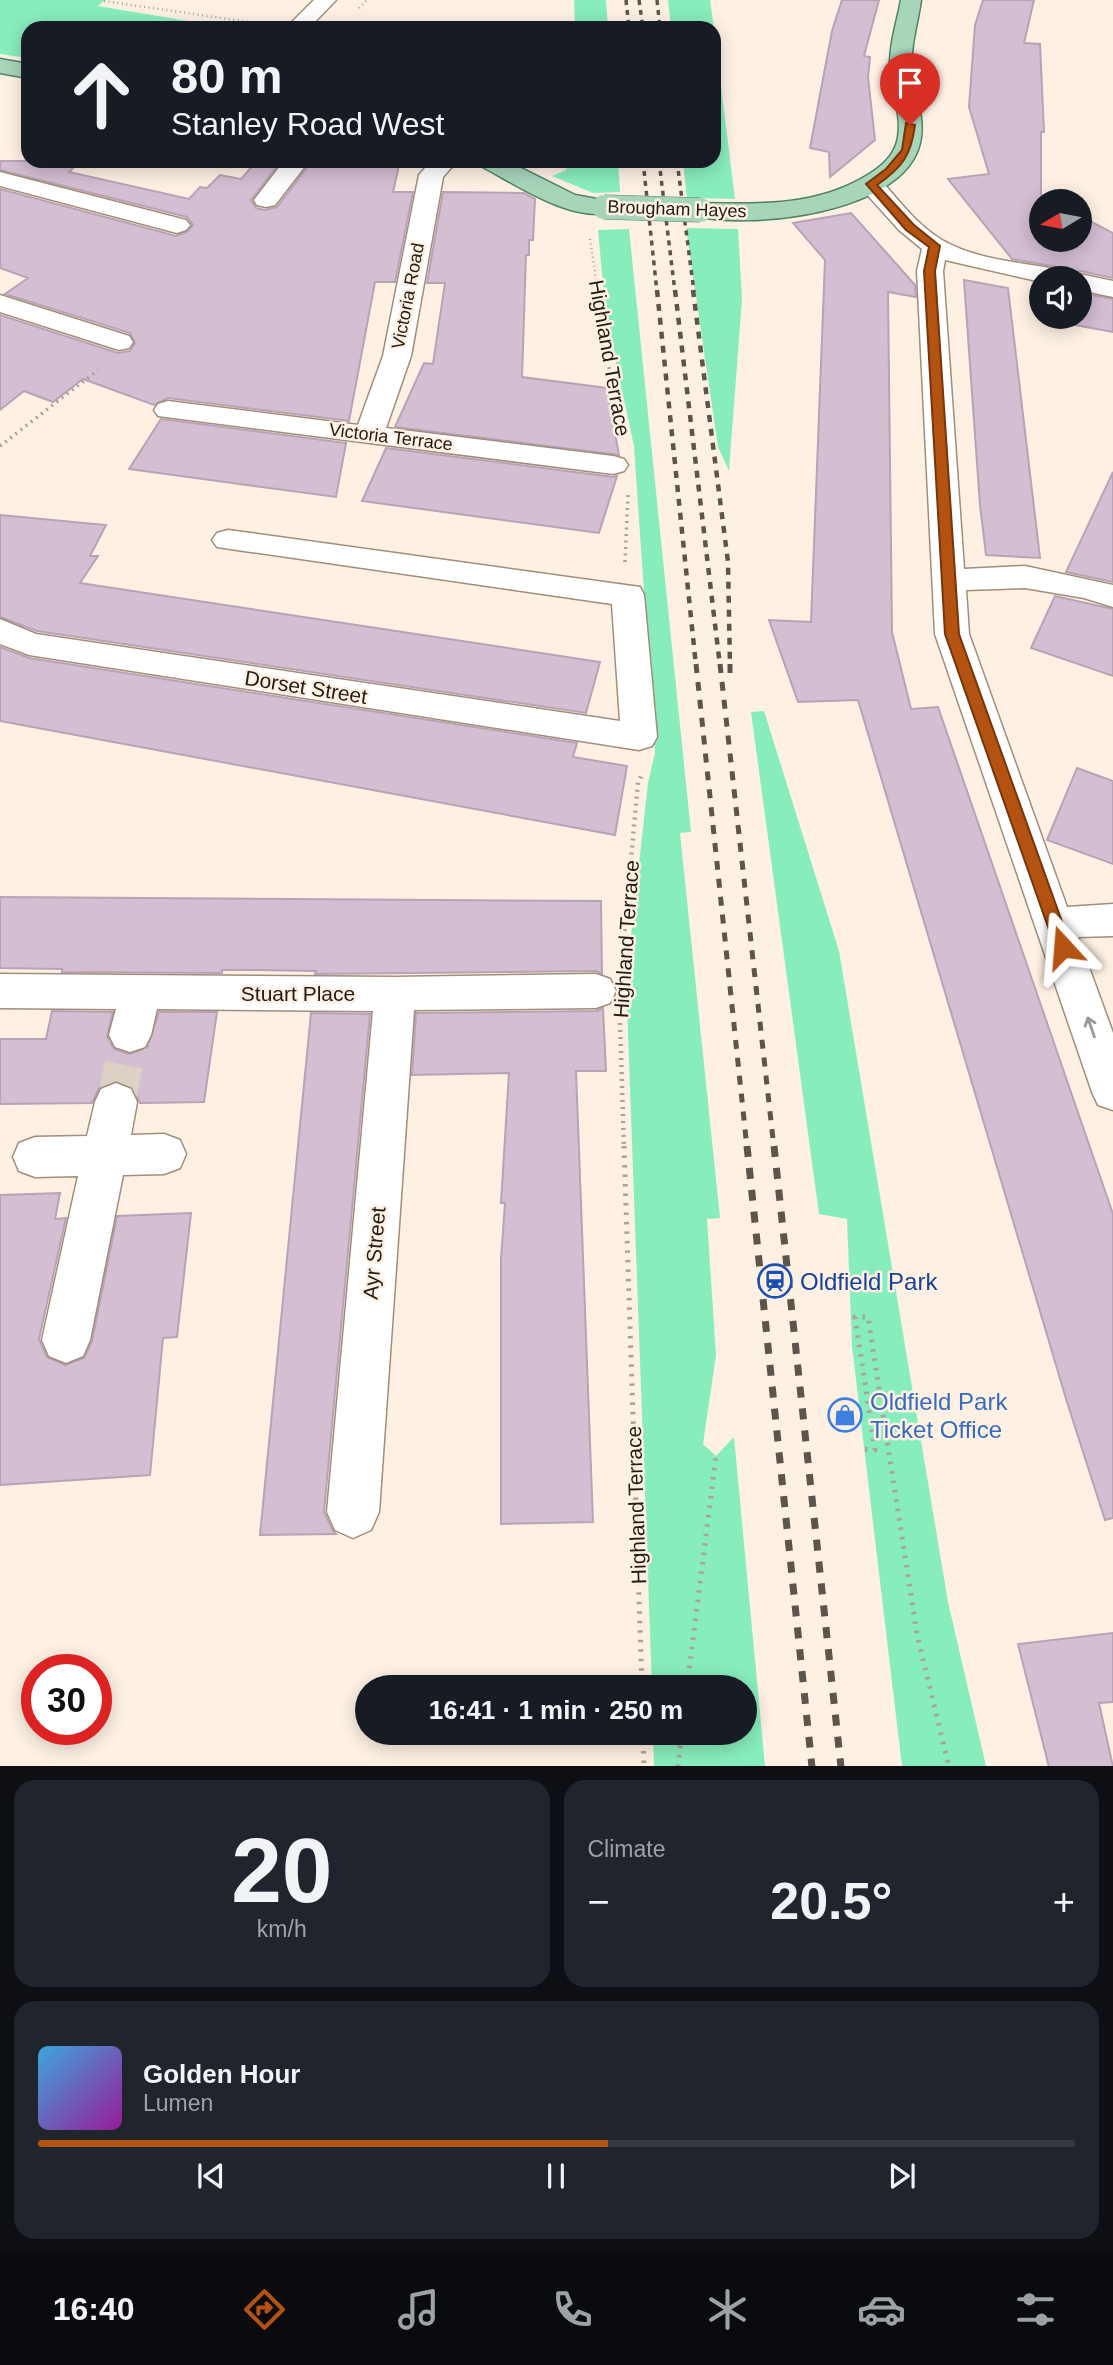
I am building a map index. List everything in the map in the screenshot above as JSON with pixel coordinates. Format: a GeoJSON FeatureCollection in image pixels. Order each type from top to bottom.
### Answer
{"type":"FeatureCollection","features":[{"type":"Feature","properties":{"kind":"main road","name":"Brougham Hayes"},"geometry":{"type":"LineString","coordinates":[[503,168],[569,202],[587,207],[777,212],[841,199],[890,171],[907,150],[910,125],[901,68],[911,0]]}},
{"type":"Feature","properties":{"kind":"main road"},"geometry":{"type":"LineString","coordinates":[[0,66],[21,70]]}},
{"type":"Feature","properties":{"kind":"street"},"geometry":{"type":"LineString","coordinates":[[304,21],[327,0]]}},
{"type":"Feature","properties":{"kind":"street"},"geometry":{"type":"LineString","coordinates":[[266,200],[291,168]]}},
{"type":"Feature","properties":{"kind":"street","name":"Victoria Road"},"geometry":{"type":"LineString","coordinates":[[369,433],[397,356],[431,175],[438,168]]}},
{"type":"Feature","properties":{"kind":"street"},"geometry":{"type":"LineString","coordinates":[[0,179],[177,225]]}},
{"type":"Feature","properties":{"kind":"street"},"geometry":{"type":"LineString","coordinates":[[871,184],[910,228],[935,246],[990,264],[1029,272]]}},
{"type":"Feature","properties":{"kind":"street"},"geometry":{"type":"LineString","coordinates":[[935,246],[930,271],[952,634],[1113,1092]]}},
{"type":"Feature","properties":{"kind":"street"},"geometry":{"type":"LineString","coordinates":[[0,303],[119,342]]}},
{"type":"Feature","properties":{"kind":"street","name":"Victoria Terrace"},"geometry":{"type":"LineString","coordinates":[[168,410],[622,463]]}},
{"type":"Feature","properties":{"kind":"street"},"geometry":{"type":"LineString","coordinates":[[228,540],[628,595],[627,736]]}},
{"type":"Feature","properties":{"kind":"street"},"geometry":{"type":"LineString","coordinates":[[950,580],[1025,577],[1113,596]]}},
{"type":"Feature","properties":{"kind":"street","name":"Dorset Street"},"geometry":{"type":"LineString","coordinates":[[0,630],[29,644],[627,736]]}},
{"type":"Feature","properties":{"kind":"street"},"geometry":{"type":"LineString","coordinates":[[1055,923],[1113,920]]}},
{"type":"Feature","properties":{"kind":"street","name":"Stuart Place"},"geometry":{"type":"LineString","coordinates":[[0,991],[395,994],[612,992]]}},
{"type":"Feature","properties":{"kind":"street"},"geometry":{"type":"LineString","coordinates":[[130,1035],[140,992]]}},
{"type":"Feature","properties":{"kind":"street","name":"Ayr Street"},"geometry":{"type":"LineString","coordinates":[[353,1512],[395,994]]}},
{"type":"Feature","properties":{"kind":"street"},"geometry":{"type":"LineString","coordinates":[[66,1340],[116,1102]]}},
{"type":"Feature","properties":{"kind":"street"},"geometry":{"type":"LineString","coordinates":[[34,1157],[164,1154]]}},
{"type":"Feature","properties":{"kind":"path"},"geometry":{"type":"LineString","coordinates":[[104,1],[242,21]]}},
{"type":"Feature","properties":{"kind":"path","name":"Highland Terrace"},"geometry":{"type":"LineString","coordinates":[[590,241],[622,463],[628,595]]}},
{"type":"Feature","properties":{"kind":"path"},"geometry":{"type":"LineString","coordinates":[[0,446],[109,362],[119,342]]}},
{"type":"Feature","properties":{"kind":"path","name":"Highland Terrace"},"geometry":{"type":"LineString","coordinates":[[627,736],[649,763],[638,782],[612,992],[641,1675]]}},
{"type":"Feature","properties":{"kind":"path"},"geometry":{"type":"LineString","coordinates":[[865,1449],[875,1450],[855,1317],[869,1317],[917,1634],[949,1766]]}},
{"type":"Feature","properties":{"kind":"path"},"geometry":{"type":"LineString","coordinates":[[689,1675],[716,1456]]}},
{"type":"Feature","properties":{"kind":"path"},"geometry":{"type":"LineString","coordinates":[[644,1745],[645,1766]]}},
{"type":"Feature","properties":{"kind":"path"},"geometry":{"type":"LineString","coordinates":[[678,1766],[680,1745]]}},
{"type":"Feature","properties":{"kind":"green space"},"geometry":{"type":"Polygon","coordinates":[[[0,0],[105,0],[98,6],[188,21],[21,21],[21,57],[0,54],[0,0]]]}},
{"type":"Feature","properties":{"kind":"green space"},"geometry":{"type":"Polygon","coordinates":[[[574,0],[606,0],[608,21],[575,21],[574,0]]]}},
{"type":"Feature","properties":{"kind":"green space"},"geometry":{"type":"Polygon","coordinates":[[[668,0],[710,0],[713,21],[670,21],[668,0]]]}},
{"type":"Feature","properties":{"kind":"green space"},"geometry":{"type":"Polygon","coordinates":[[[721,86],[735,199],[687,198],[684,168],[721,168],[721,86]]]}},
{"type":"Feature","properties":{"kind":"green space"},"geometry":{"type":"Polygon","coordinates":[[[618,168],[620,192],[593,193],[552,176],[566,170],[618,168]]]}},
{"type":"Feature","properties":{"kind":"green space"},"geometry":{"type":"Polygon","coordinates":[[[686,228],[738,229],[742,299],[729,471],[718,447],[686,228]]]}},
{"type":"Feature","properties":{"kind":"green space"},"geometry":{"type":"Polygon","coordinates":[[[629,229],[691,832],[680,833],[720,1218],[707,1219],[716,1355],[703,1444],[716,1456],[734,1437],[756,1675],[652,1675],[626,980],[648,783],[655,753],[634,446],[606,317],[598,230],[629,229]]]}},
{"type":"Feature","properties":{"kind":"green space"},"geometry":{"type":"Polygon","coordinates":[[[764,711],[839,951],[948,1602],[986,1766],[902,1766],[852,1346],[847,1219],[819,1214],[751,712],[764,711]]]}},
{"type":"Feature","properties":{"kind":"green space"},"geometry":{"type":"Polygon","coordinates":[[[757,1681],[765,1766],[654,1766],[653,1745],[757,1745],[757,1681]]]}},
{"type":"Feature","properties":{"kind":"building"},"geometry":{"type":"Polygon","coordinates":[[[842,0],[879,0],[864,56],[870,57],[868,77],[875,140],[830,177],[829,152],[810,148],[832,31],[842,0]]]}},
{"type":"Feature","properties":{"kind":"building"},"geometry":{"type":"Polygon","coordinates":[[[983,0],[1034,0],[1024,43],[1040,44],[1044,132],[1041,132],[1041,189],[1029,189],[1029,252],[1092,252],[1092,222],[1113,233],[1113,278],[1092,273],[1092,266],[1053,266],[1012,259],[948,179],[989,174],[969,107],[975,25],[983,0]]]}},
{"type":"Feature","properties":{"kind":"building"},"geometry":{"type":"Polygon","coordinates":[[[0,161],[21,161],[21,168],[73,168],[69,172],[189,199],[200,187],[207,188],[220,175],[241,179],[251,168],[276,168],[251,200],[256,208],[265,210],[277,207],[307,168],[398,168],[393,192],[413,192],[395,282],[375,282],[349,421],[168,398],[154,405],[83,379],[53,402],[24,391],[0,410],[0,315],[118,353],[130,351],[135,343],[130,333],[5,294],[28,278],[0,268],[0,189],[176,236],[187,232],[193,225],[187,217],[0,170],[0,161]]]}},
{"type":"Feature","properties":{"kind":"building"},"geometry":{"type":"Polygon","coordinates":[[[443,192],[524,193],[535,199],[533,240],[529,240],[529,255],[526,255],[522,377],[607,388],[619,455],[395,427],[424,363],[433,364],[445,283],[427,283],[443,192]]]}},
{"type":"Feature","properties":{"kind":"building"},"geometry":{"type":"Polygon","coordinates":[[[851,213],[915,285],[916,297],[888,292],[892,632],[911,709],[938,707],[1113,1214],[1113,1518],[1105,1520],[1067,1402],[858,700],[798,702],[769,620],[811,622],[825,260],[793,223],[851,213]]]}},
{"type":"Feature","properties":{"kind":"building"},"geometry":{"type":"Polygon","coordinates":[[[964,280],[1008,288],[1040,558],[986,555],[964,280]]]}},
{"type":"Feature","properties":{"kind":"building"},"geometry":{"type":"Polygon","coordinates":[[[1092,295],[1113,299],[1113,332],[1092,328],[1092,295]]]}},
{"type":"Feature","properties":{"kind":"building"},"geometry":{"type":"Polygon","coordinates":[[[161,419],[346,443],[336,497],[129,469],[161,419]]]}},
{"type":"Feature","properties":{"kind":"building"},"geometry":{"type":"Polygon","coordinates":[[[386,448],[617,476],[599,533],[362,501],[386,448]]]}},
{"type":"Feature","properties":{"kind":"building"},"geometry":{"type":"Polygon","coordinates":[[[1113,472],[1113,582],[1066,572],[1113,472]]]}},
{"type":"Feature","properties":{"kind":"building"},"geometry":{"type":"Polygon","coordinates":[[[0,515],[106,525],[90,556],[98,556],[80,583],[600,662],[586,713],[37,631],[0,617],[0,515]]]}},
{"type":"Feature","properties":{"kind":"building"},"geometry":{"type":"Polygon","coordinates":[[[1055,596],[1113,609],[1113,676],[1031,648],[1055,596]]]}},
{"type":"Feature","properties":{"kind":"building"},"geometry":{"type":"Polygon","coordinates":[[[0,647],[29,658],[577,743],[573,757],[627,766],[615,835],[0,721],[0,647]]]}},
{"type":"Feature","properties":{"kind":"building"},"geometry":{"type":"Polygon","coordinates":[[[1077,768],[1113,781],[1113,864],[1047,840],[1077,768]]]}},
{"type":"Feature","properties":{"kind":"building"},"geometry":{"type":"Polygon","coordinates":[[[0,897],[601,901],[602,974],[596,971],[315,974],[316,971],[256,970],[222,970],[222,973],[62,972],[62,969],[0,968],[0,897]]]}},
{"type":"Feature","properties":{"kind":"building"},"geometry":{"type":"Polygon","coordinates":[[[603,1008],[606,1071],[576,1071],[593,1522],[501,1524],[501,1259],[505,1203],[501,1203],[509,1073],[412,1075],[416,1013],[596,1011],[603,1008]]]}},
{"type":"Feature","properties":{"kind":"building"},"geometry":{"type":"Polygon","coordinates":[[[52,1011],[113,1012],[107,1036],[114,1049],[129,1054],[147,1048],[159,1012],[217,1012],[204,1102],[140,1103],[132,1087],[115,1081],[99,1088],[92,1103],[0,1104],[0,1039],[46,1039],[52,1011]]]}},
{"type":"Feature","properties":{"kind":"building"},"geometry":{"type":"Polygon","coordinates":[[[311,1013],[370,1014],[324,1512],[336,1534],[260,1535],[311,1013]]]}},
{"type":"Feature","properties":{"kind":"building"},"geometry":{"type":"Polygon","coordinates":[[[60,1193],[55,1219],[66,1218],[39,1339],[47,1357],[65,1365],[84,1358],[92,1341],[117,1216],[191,1213],[177,1337],[163,1338],[150,1475],[0,1485],[0,1195],[60,1193]]]}},
{"type":"Feature","properties":{"kind":"building"},"geometry":{"type":"Polygon","coordinates":[[[1113,1633],[1113,1702],[1099,1703],[1113,1766],[1049,1766],[1018,1644],[1113,1633]]]}},
{"type":"Feature","properties":{"kind":"tunnel"},"geometry":{"type":"LineString","coordinates":[[116,1102],[130,1035]]}},
{"type":"Feature","properties":{"kind":"railway"},"geometry":{"type":"LineString","coordinates":[[626,0],[628,21]]}},
{"type":"Feature","properties":{"kind":"railway"},"geometry":{"type":"LineString","coordinates":[[639,0],[642,21]]}},
{"type":"Feature","properties":{"kind":"railway"},"geometry":{"type":"LineString","coordinates":[[657,0],[659,21]]}},
{"type":"Feature","properties":{"kind":"railway"},"geometry":{"type":"LineString","coordinates":[[644,168],[657,292]]}},
{"type":"Feature","properties":{"kind":"railway"},"geometry":{"type":"LineString","coordinates":[[660,168],[675,292]]}},
{"type":"Feature","properties":{"kind":"railway"},"geometry":{"type":"LineString","coordinates":[[678,168],[694,292]]}},
{"type":"Feature","properties":{"kind":"railway"},"geometry":{"type":"LineString","coordinates":[[657,290],[696,666]]}},
{"type":"Feature","properties":{"kind":"railway"},"geometry":{"type":"LineString","coordinates":[[675,290],[720,666]]}},
{"type":"Feature","properties":{"kind":"railway"},"geometry":{"type":"LineString","coordinates":[[693,290],[728,562],[730,666]]}},
{"type":"Feature","properties":{"kind":"railway"},"geometry":{"type":"LineString","coordinates":[[696,664],[747,1148]]}},
{"type":"Feature","properties":{"kind":"railway"},"geometry":{"type":"LineString","coordinates":[[720,664],[774,1148]]}},
{"type":"Feature","properties":{"kind":"railway"},"geometry":{"type":"LineString","coordinates":[[730,666],[730,679]]}},
{"type":"Feature","properties":{"kind":"railway"},"geometry":{"type":"LineString","coordinates":[[747,1146],[812,1766]]}},
{"type":"Feature","properties":{"kind":"railway"},"geometry":{"type":"LineString","coordinates":[[774,1146],[841,1766]]}},
{"type":"Feature","properties":{"kind":"place","name":"Oldfield Park"},"geometry":{"type":"Point","coordinates":[775,1281]}},
{"type":"Feature","properties":{"kind":"place","name":"Oldfield Park Ticket Office"},"geometry":{"type":"Point","coordinates":[845,1415]}},
{"type":"Feature","properties":{"kind":"route"},"geometry":{"type":"LineString","coordinates":[[910,125],[907,150],[890,171],[871,184],[910,228],[935,246],[930,271],[952,634],[1063,947]]}}]}
